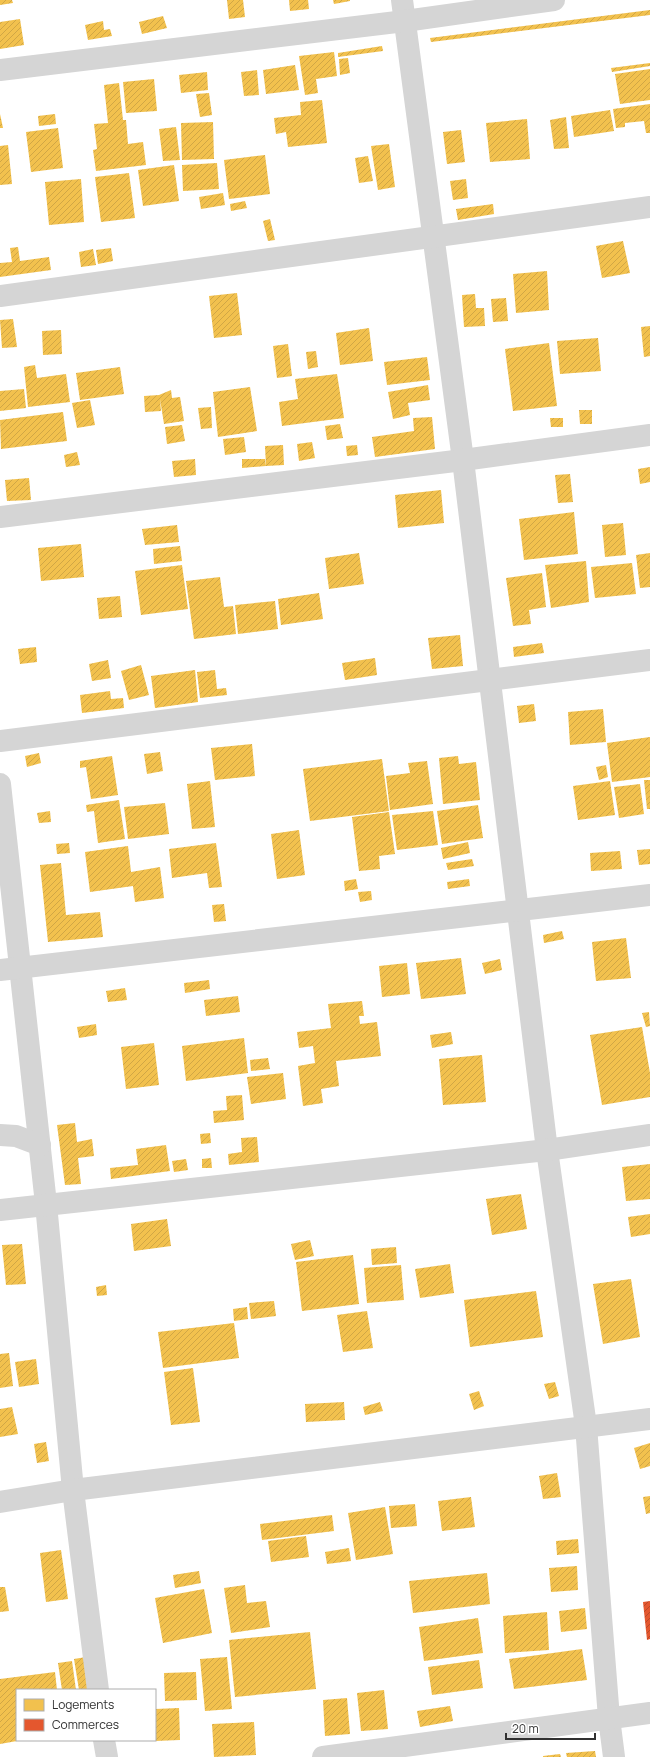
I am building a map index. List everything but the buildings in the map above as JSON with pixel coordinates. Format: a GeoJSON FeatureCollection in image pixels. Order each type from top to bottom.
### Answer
{"type":"FeatureCollection","features":[{"type":"Feature","properties":{"kind":"street"},"geometry":{"type":"LineString","coordinates":[[0,70],[404,10],[554,0]]}},
{"type":"Feature","properties":{"kind":"street"},"geometry":{"type":"LineString","coordinates":[[404,10],[463,460],[519,909],[547,1150],[586,1426],[609,1718],[614,1757]]}},
{"type":"Feature","properties":{"kind":"street"},"geometry":{"type":"LineString","coordinates":[[0,296],[434,238],[650,207]]}},
{"type":"Feature","properties":{"kind":"street"},"geometry":{"type":"LineString","coordinates":[[0,517],[463,460],[650,435]]}},
{"type":"Feature","properties":{"kind":"street"},"geometry":{"type":"LineString","coordinates":[[0,741],[650,660]]}},
{"type":"Feature","properties":{"kind":"street"},"geometry":{"type":"LineString","coordinates":[[0,784],[10,969],[40,1145],[73,1490],[98,1689]]}},
{"type":"Feature","properties":{"kind":"street"},"geometry":{"type":"LineString","coordinates":[[10,969],[650,895]]}},
{"type":"Feature","properties":{"kind":"street"},"geometry":{"type":"LineString","coordinates":[[0,1135],[16,1136],[40,1145]]}},
{"type":"Feature","properties":{"kind":"street"},"geometry":{"type":"LineString","coordinates":[[0,1210],[547,1150],[650,1135]]}},
{"type":"Feature","properties":{"kind":"street"},"geometry":{"type":"LineString","coordinates":[[0,1502],[73,1490],[650,1419]]}},
{"type":"Feature","properties":{"kind":"street"},"geometry":{"type":"LineString","coordinates":[[322,1757],[650,1712]]}},
{"type":"Feature","properties":{"kind":"street"},"geometry":{"type":"LineString","coordinates":[[104,1741],[107,1757]]}}]}
